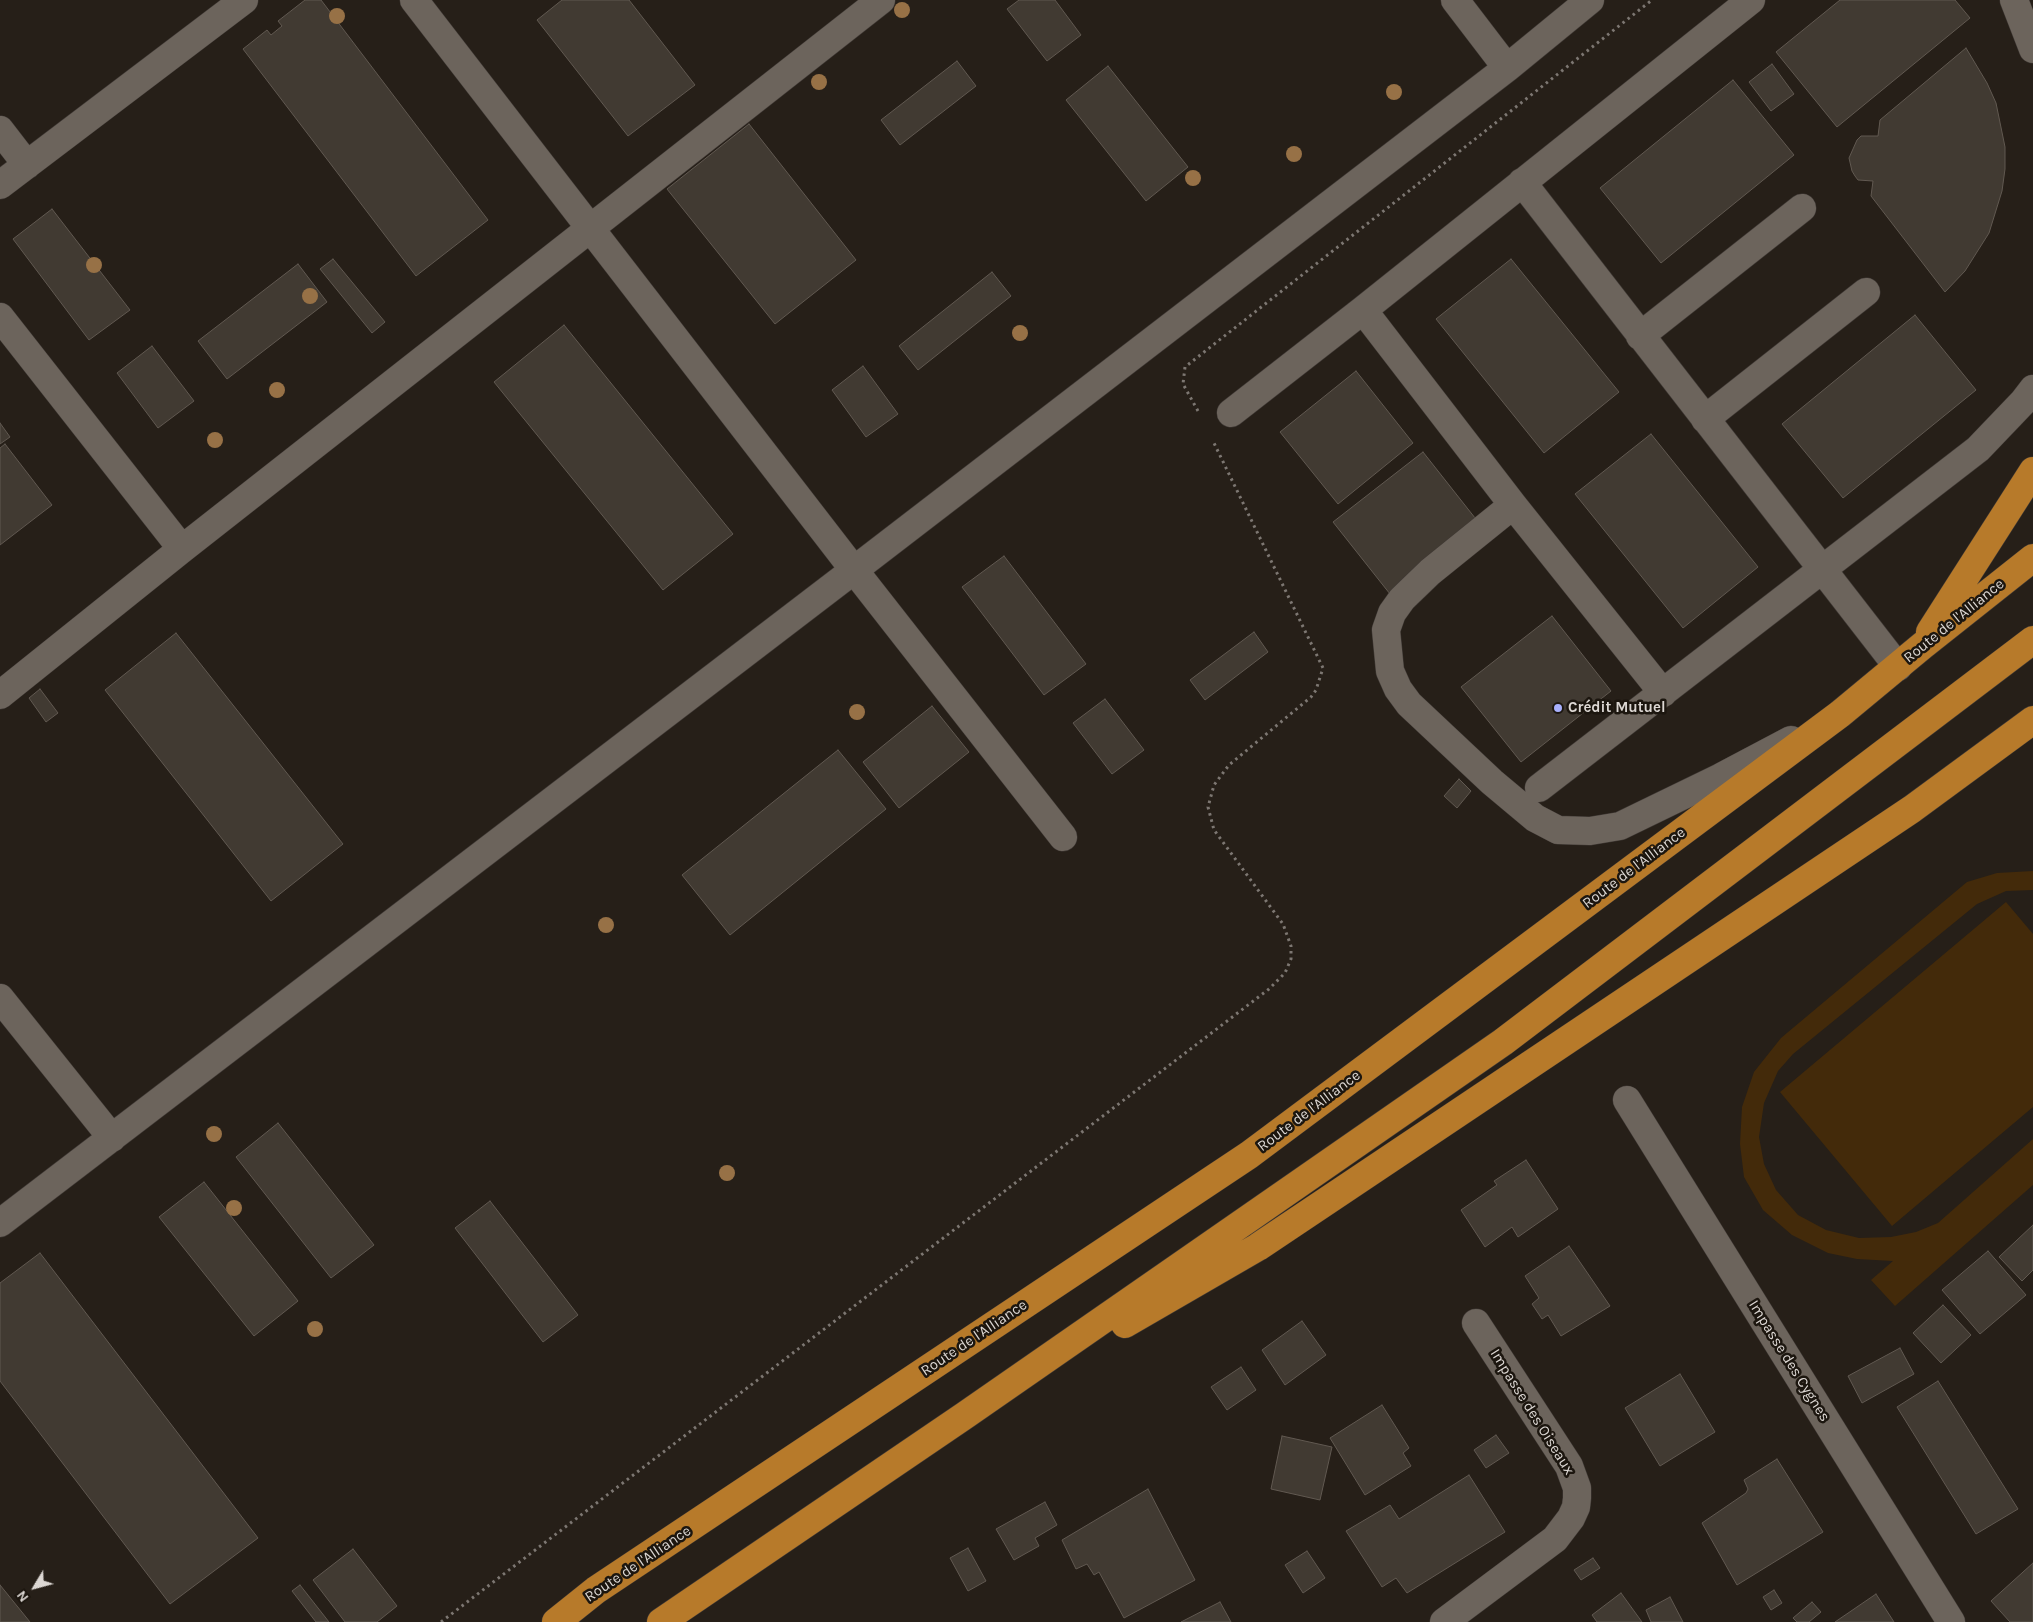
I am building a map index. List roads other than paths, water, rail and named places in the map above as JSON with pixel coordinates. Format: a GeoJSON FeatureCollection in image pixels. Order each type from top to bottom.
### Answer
{"type":"FeatureCollection","features":[{"type":"Feature","properties":{"kind":"highway"},"geometry":{"type":"LineString","coordinates":[[1922,646],[1949,600],[2033,471]]}},
{"type":"Feature","properties":{"kind":"highway","name":"Route de l'Alliance"},"geometry":{"type":"LineString","coordinates":[[556,1622],[596,1590],[1250,1155],[1840,714],[2033,558]]}},
{"type":"Feature","properties":{"kind":"highway"},"geometry":{"type":"LineString","coordinates":[[661,1622],[964,1416],[1503,1042],[2033,640]]}},
{"type":"Feature","properties":{"kind":"highway"},"geometry":{"type":"LineString","coordinates":[[964,1416],[1258,1247],[1904,815],[2033,720]]}},
{"type":"Feature","properties":{"kind":"street"},"geometry":{"type":"LineString","coordinates":[[0,185],[244,0]]}},
{"type":"Feature","properties":{"kind":"street"},"geometry":{"type":"LineString","coordinates":[[414,0],[854,570],[1063,837]]}},
{"type":"Feature","properties":{"kind":"street"},"geometry":{"type":"LineString","coordinates":[[0,695],[182,549],[881,0]]}},
{"type":"Feature","properties":{"kind":"street"},"geometry":{"type":"LineString","coordinates":[[1455,0],[1507,68]]}},
{"type":"Feature","properties":{"kind":"street"},"geometry":{"type":"LineString","coordinates":[[0,1223],[1507,68],[1590,0]]}},
{"type":"Feature","properties":{"kind":"street"},"geometry":{"type":"LineString","coordinates":[[1231,413],[1752,0]]}},
{"type":"Feature","properties":{"kind":"street"},"geometry":{"type":"LineString","coordinates":[[2014,0],[2033,49]]}},
{"type":"Feature","properties":{"kind":"street"},"geometry":{"type":"LineString","coordinates":[[0,130],[27,165]]}},
{"type":"Feature","properties":{"kind":"street"},"geometry":{"type":"LineString","coordinates":[[1522,182],[1821,570],[1898,666]]}},
{"type":"Feature","properties":{"kind":"street"},"geometry":{"type":"LineString","coordinates":[[1640,336],[1802,208]]}},
{"type":"Feature","properties":{"kind":"street"},"geometry":{"type":"LineString","coordinates":[[1705,419],[1866,292]]}},
{"type":"Feature","properties":{"kind":"street"},"geometry":{"type":"LineString","coordinates":[[1363,310],[1513,505],[1663,693]]}},
{"type":"Feature","properties":{"kind":"street"},"geometry":{"type":"LineString","coordinates":[[0,317],[182,549]]}},
{"type":"Feature","properties":{"kind":"street"},"geometry":{"type":"LineString","coordinates":[[1539,788],[1978,449],[2033,389]]}},
{"type":"Feature","properties":{"kind":"street"},"geometry":{"type":"LineString","coordinates":[[1513,505],[1430,572],[1402,598],[1392,613],[1386,630],[1387,648],[1390,671],[1398,689],[1410,704],[1492,782],[1535,818],[1558,830],[1590,832],[1620,826],[1721,777],[1840,714]]}},
{"type":"Feature","properties":{"kind":"street"},"geometry":{"type":"LineString","coordinates":[[0,998],[112,1138]]}},
{"type":"Feature","properties":{"kind":"street","name":"Impasse des Cygnes"},"geometry":{"type":"LineString","coordinates":[[1627,1100],[1951,1622]]}},
{"type":"Feature","properties":{"kind":"street","name":"Impasse des Oiseaux"},"geometry":{"type":"LineString","coordinates":[[1444,1622],[1555,1539],[1576,1508],[1577,1488],[1569,1466],[1476,1323]]}},
{"type":"Feature","properties":{"kind":"place","name":"Crédit Mutuel"},"geometry":{"type":"Point","coordinates":[1558,708]}}]}
